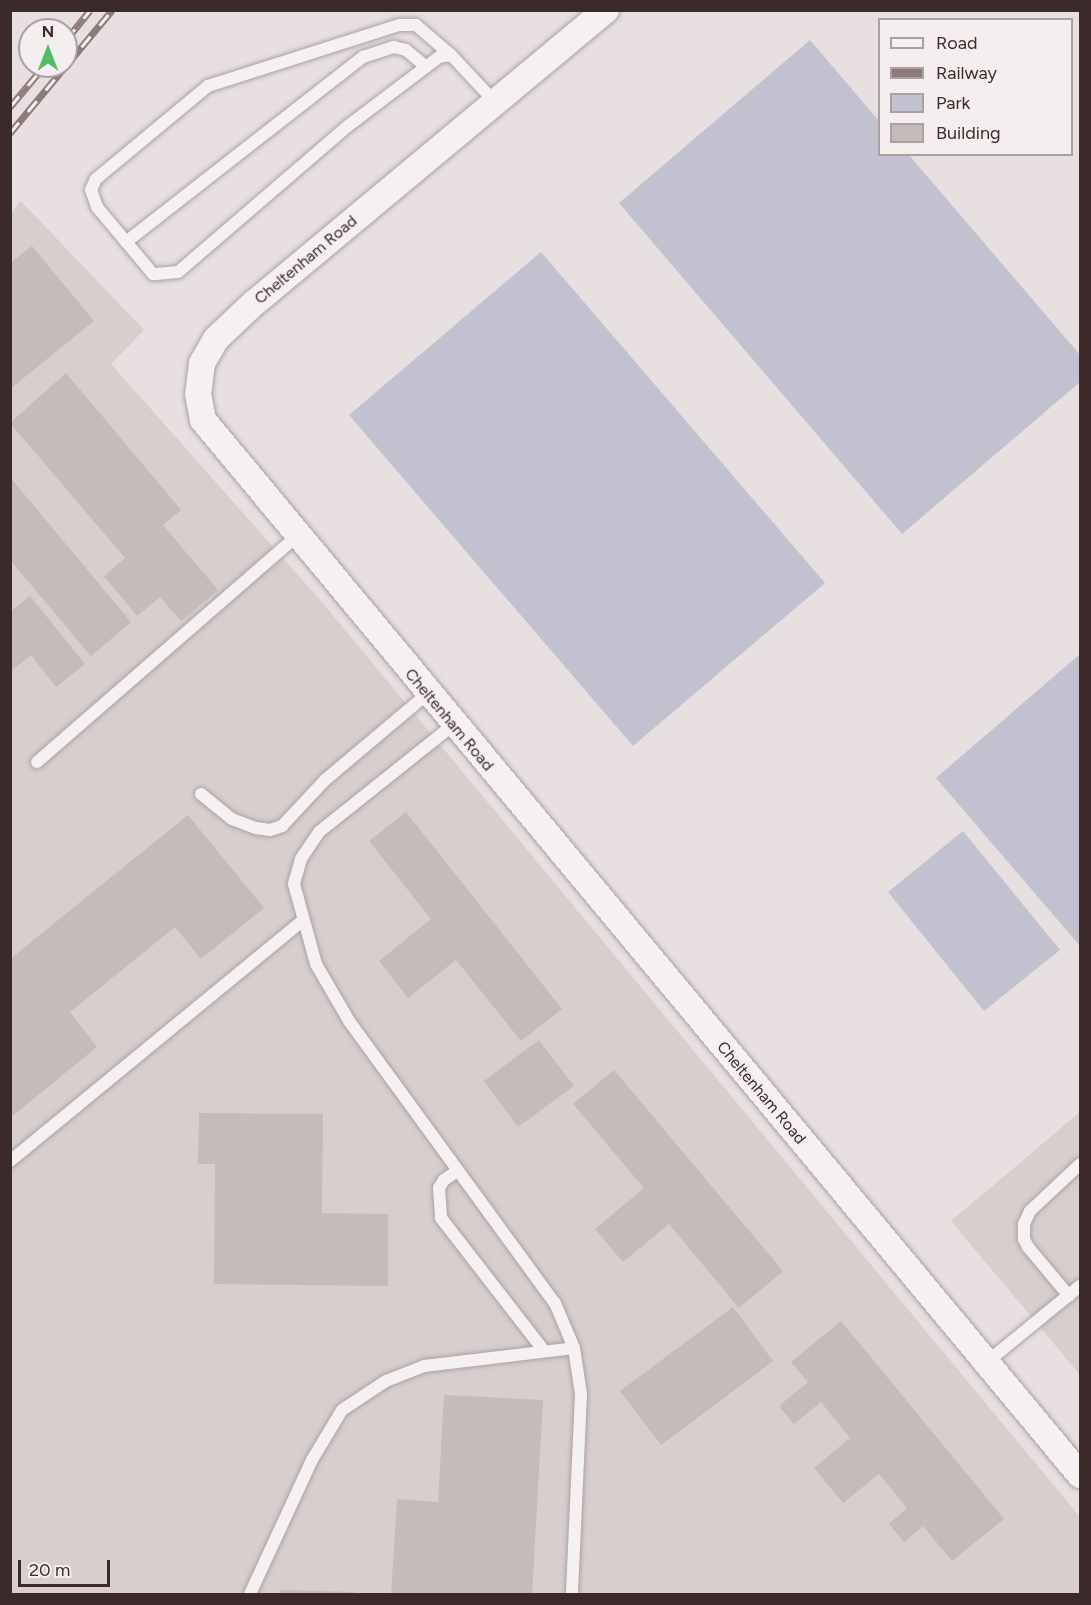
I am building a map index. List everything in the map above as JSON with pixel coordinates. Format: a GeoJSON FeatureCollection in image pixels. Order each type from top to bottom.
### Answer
{"type":"FeatureCollection","features":[{"type":"Feature","properties":{"kind":"street","name":"Cheltenham Road"},"geometry":{"type":"LineString","coordinates":[[606,10],[255,302],[216,339],[202,363],[198,394],[203,420],[296,537],[1080,1475]]}},
{"type":"Feature","properties":{"kind":"lane"},"geometry":{"type":"LineString","coordinates":[[452,55],[440,57],[349,125],[178,272],[153,274],[97,207],[92,190],[96,179],[208,86],[399,25],[416,25],[452,55],[495,102]]}},
{"type":"Feature","properties":{"kind":"lane"},"geometry":{"type":"LineString","coordinates":[[126,242],[363,57],[394,47],[406,50],[426,67]]}},
{"type":"Feature","properties":{"kind":"lane"},"geometry":{"type":"LineString","coordinates":[[38,762],[296,537]]}},
{"type":"Feature","properties":{"kind":"lane"},"geometry":{"type":"LineString","coordinates":[[201,794],[232,819],[270,830],[282,826],[325,780],[428,694]]}},
{"type":"Feature","properties":{"kind":"lane"},"geometry":{"type":"LineString","coordinates":[[453,725],[319,832],[302,859],[294,884],[302,922],[316,964],[350,1021],[555,1303],[574,1348],[581,1394],[572,1594]]}},
{"type":"Feature","properties":{"kind":"lane"},"geometry":{"type":"LineString","coordinates":[[10,1161],[302,922]]}},
{"type":"Feature","properties":{"kind":"lane"},"geometry":{"type":"LineString","coordinates":[[1069,1296],[1028,1247],[1023,1239],[1023,1224],[1029,1211],[1080,1164]]}},
{"type":"Feature","properties":{"kind":"lane"},"geometry":{"type":"LineString","coordinates":[[457,1171],[444,1180],[440,1188],[441,1218],[544,1351]]}},
{"type":"Feature","properties":{"kind":"lane"},"geometry":{"type":"LineString","coordinates":[[987,1362],[1080,1286]]}},
{"type":"Feature","properties":{"kind":"lane"},"geometry":{"type":"LineString","coordinates":[[250,1594],[312,1460],[342,1410],[386,1381],[424,1366],[574,1348]]}},
{"type":"Feature","properties":{"kind":"shaded area"},"geometry":{"type":"Polygon","coordinates":[[[21,201],[144,330],[111,364],[321,601],[1080,1517],[1080,1594],[11,1594],[10,214],[21,201]]]}},
{"type":"Feature","properties":{"kind":"shaded area"},"geometry":{"type":"Polygon","coordinates":[[[1080,1112],[1080,1375],[951,1221],[1080,1112]]]}},
{"type":"Feature","properties":{"kind":"green space"},"geometry":{"type":"Polygon","coordinates":[[[810,40],[878,120],[878,156],[910,156],[1080,355],[1080,382],[902,534],[619,203],[810,40]]]}},
{"type":"Feature","properties":{"kind":"green space"},"geometry":{"type":"Polygon","coordinates":[[[541,252],[825,583],[633,746],[349,415],[541,252]]]}},
{"type":"Feature","properties":{"kind":"green space"},"geometry":{"type":"Polygon","coordinates":[[[1080,654],[1080,946],[936,778],[1080,654]]]}},
{"type":"Feature","properties":{"kind":"green space"},"geometry":{"type":"Polygon","coordinates":[[[963,831],[1060,950],[984,1011],[888,892],[963,831]]]}},
{"type":"Feature","properties":{"kind":"building"},"geometry":{"type":"Polygon","coordinates":[[[32,246],[94,321],[10,389],[10,263],[32,246]]]}},
{"type":"Feature","properties":{"kind":"building"},"geometry":{"type":"Polygon","coordinates":[[[66,373],[181,510],[163,525],[218,590],[181,621],[160,597],[137,616],[104,576],[125,558],[10,423],[66,373]]]}},
{"type":"Feature","properties":{"kind":"building"},"geometry":{"type":"Polygon","coordinates":[[[10,477],[131,622],[91,656],[10,560],[10,477]]]}},
{"type":"Feature","properties":{"kind":"building"},"geometry":{"type":"Polygon","coordinates":[[[30,596],[85,664],[56,687],[31,655],[10,672],[10,612],[30,596]]]}},
{"type":"Feature","properties":{"kind":"building"},"geometry":{"type":"Polygon","coordinates":[[[406,812],[562,1009],[521,1041],[456,960],[408,998],[379,961],[431,919],[369,841],[406,812]]]}},
{"type":"Feature","properties":{"kind":"building"},"geometry":{"type":"Polygon","coordinates":[[[188,815],[264,908],[201,959],[175,927],[70,1012],[97,1047],[10,1118],[10,959],[188,815]]]}},
{"type":"Feature","properties":{"kind":"building"},"geometry":{"type":"Polygon","coordinates":[[[539,1040],[574,1086],[518,1127],[484,1081],[539,1040]]]}},
{"type":"Feature","properties":{"kind":"building"},"geometry":{"type":"Polygon","coordinates":[[[614,1070],[783,1271],[739,1308],[669,1224],[623,1262],[595,1229],[644,1188],[573,1104],[614,1070]]]}},
{"type":"Feature","properties":{"kind":"building"},"geometry":{"type":"Polygon","coordinates":[[[199,1113],[323,1114],[322,1213],[388,1214],[388,1286],[214,1284],[215,1164],[198,1164],[199,1113]]]}},
{"type":"Feature","properties":{"kind":"building"},"geometry":{"type":"Polygon","coordinates":[[[733,1307],[773,1361],[661,1445],[620,1391],[733,1307]]]}},
{"type":"Feature","properties":{"kind":"building"},"geometry":{"type":"Polygon","coordinates":[[[841,1321],[1004,1519],[952,1561],[923,1526],[904,1542],[889,1524],[907,1508],[879,1474],[843,1503],[814,1468],[850,1438],[821,1402],[794,1424],[779,1406],[808,1382],[791,1362],[841,1321]]]}},
{"type":"Feature","properties":{"kind":"building"},"geometry":{"type":"Polygon","coordinates":[[[444,1395],[543,1400],[532,1594],[391,1594],[397,1499],[438,1502],[444,1395]]]}},
{"type":"Feature","properties":{"kind":"building"},"geometry":{"type":"Polygon","coordinates":[[[280,1590],[354,1592],[354,1594],[280,1594],[280,1590]]]}},
{"type":"Feature","properties":{"kind":"railway"},"geometry":{"type":"LineString","coordinates":[[78,25],[90,10]]}},
{"type":"Feature","properties":{"kind":"railway"},"geometry":{"type":"LineString","coordinates":[[10,133],[112,10]]}},
{"type":"Feature","properties":{"kind":"railway"},"geometry":{"type":"LineString","coordinates":[[10,107],[34,78]]}}]}
